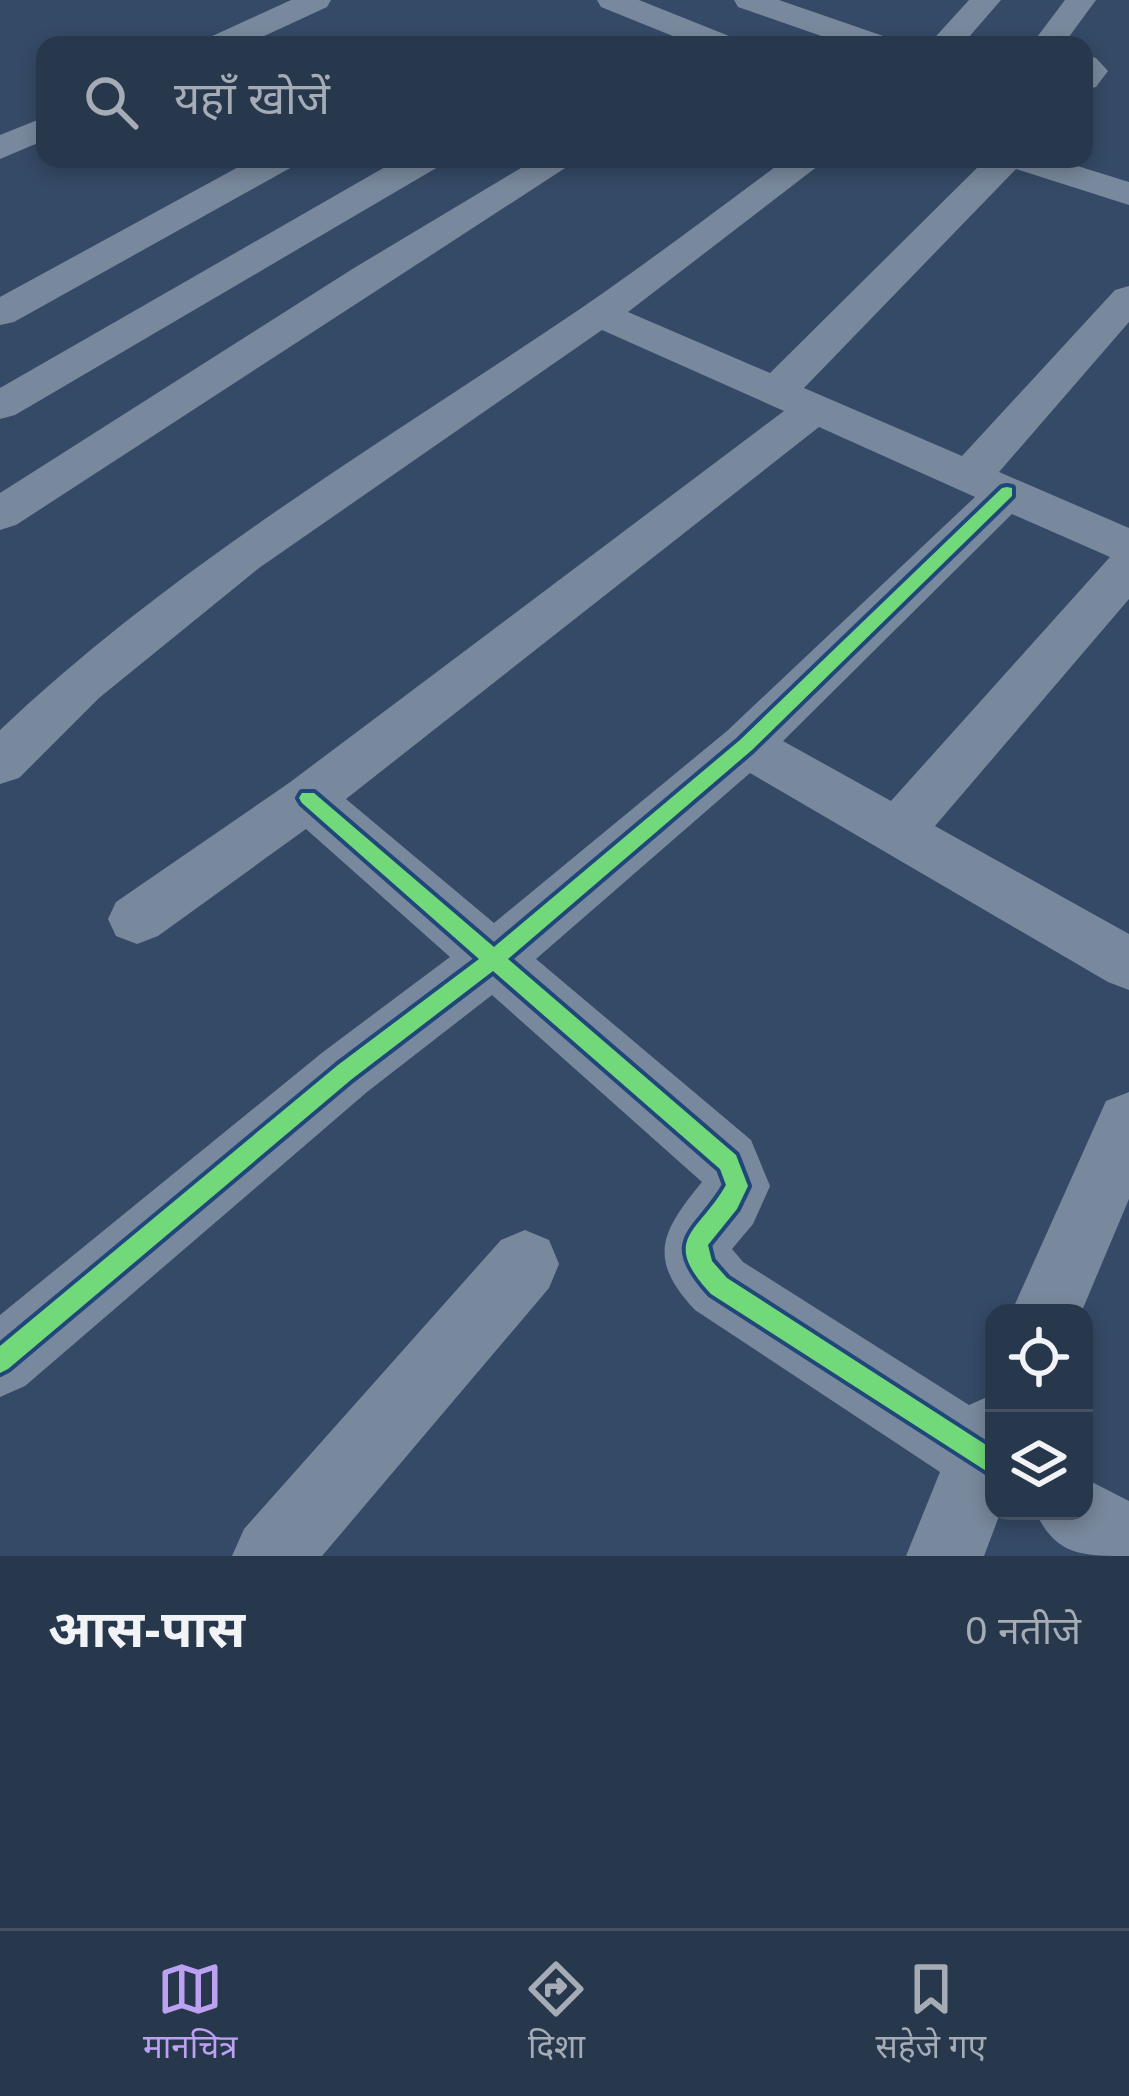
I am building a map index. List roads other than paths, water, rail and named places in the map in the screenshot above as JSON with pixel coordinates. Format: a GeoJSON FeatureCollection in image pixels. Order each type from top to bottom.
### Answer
{"type":"FeatureCollection","features":[{"type":"Feature","properties":{"kind":"street"},"geometry":{"type":"LineString","coordinates":[[239,36],[316,0]]}},
{"type":"Feature","properties":{"kind":"street"},"geometry":{"type":"LineString","coordinates":[[612,0],[701,36]]}},
{"type":"Feature","properties":{"kind":"street"},"geometry":{"type":"LineString","coordinates":[[749,0],[782,10],[824,12],[863,36]]}},
{"type":"Feature","properties":{"kind":"street"},"geometry":{"type":"LineString","coordinates":[[952,36],[986,0]]}},
{"type":"Feature","properties":{"kind":"street"},"geometry":{"type":"LineString","coordinates":[[1054,36],[1081,0]]}},
{"type":"Feature","properties":{"kind":"street"},"geometry":{"type":"LineString","coordinates":[[746,36],[782,10]]}},
{"type":"Feature","properties":{"kind":"street"},"geometry":{"type":"LineString","coordinates":[[0,148],[36,131]]}},
{"type":"Feature","properties":{"kind":"street"},"geometry":{"type":"LineString","coordinates":[[0,313],[264,168]]}},
{"type":"Feature","properties":{"kind":"street"},"geometry":{"type":"LineString","coordinates":[[0,406],[410,168]]}},
{"type":"Feature","properties":{"kind":"street"},"geometry":{"type":"LineString","coordinates":[[0,514],[368,276],[546,168]]}},
{"type":"Feature","properties":{"kind":"street"},"geometry":{"type":"LineString","coordinates":[[0,763],[81,684],[242,556],[599,314],[797,168]]}},
{"type":"Feature","properties":{"kind":"street"},"geometry":{"type":"LineString","coordinates":[[137,920],[308,798],[796,400],[998,168]]}},
{"type":"Feature","properties":{"kind":"street"},"geometry":{"type":"LineString","coordinates":[[1047,168],[1129,194]]}},
{"type":"Feature","properties":{"kind":"street"},"geometry":{"type":"LineString","coordinates":[[215,197],[368,276]]}},
{"type":"Feature","properties":{"kind":"street"},"geometry":{"type":"LineString","coordinates":[[0,1361],[345,1072],[494,959],[746,745],[988,484],[1129,298]]}},
{"type":"Feature","properties":{"kind":"street"},"geometry":{"type":"LineString","coordinates":[[599,314],[1129,547]]}},
{"type":"Feature","properties":{"kind":"street"},"geometry":{"type":"LineString","coordinates":[[896,832],[1129,567]]}},
{"type":"Feature","properties":{"kind":"street"},"geometry":{"type":"LineString","coordinates":[[746,745],[1129,964]]}},
{"type":"Feature","properties":{"kind":"street"},"geometry":{"type":"LineString","coordinates":[[308,798],[728,1162],[737,1186],[698,1238],[694,1253],[700,1268],[719,1286],[985,1448]]}},
{"type":"Feature","properties":{"kind":"street"},"geometry":{"type":"LineString","coordinates":[[1050,1304],[1129,1122]]}},
{"type":"Feature","properties":{"kind":"street"},"geometry":{"type":"LineString","coordinates":[[271,1556],[525,1264]]}},
{"type":"Feature","properties":{"kind":"street"},"geometry":{"type":"LineString","coordinates":[[945,1556],[985,1463]]}},
{"type":"Feature","properties":{"kind":"street"},"geometry":{"type":"LineString","coordinates":[[1088,1520],[1129,1544]]}}]}
